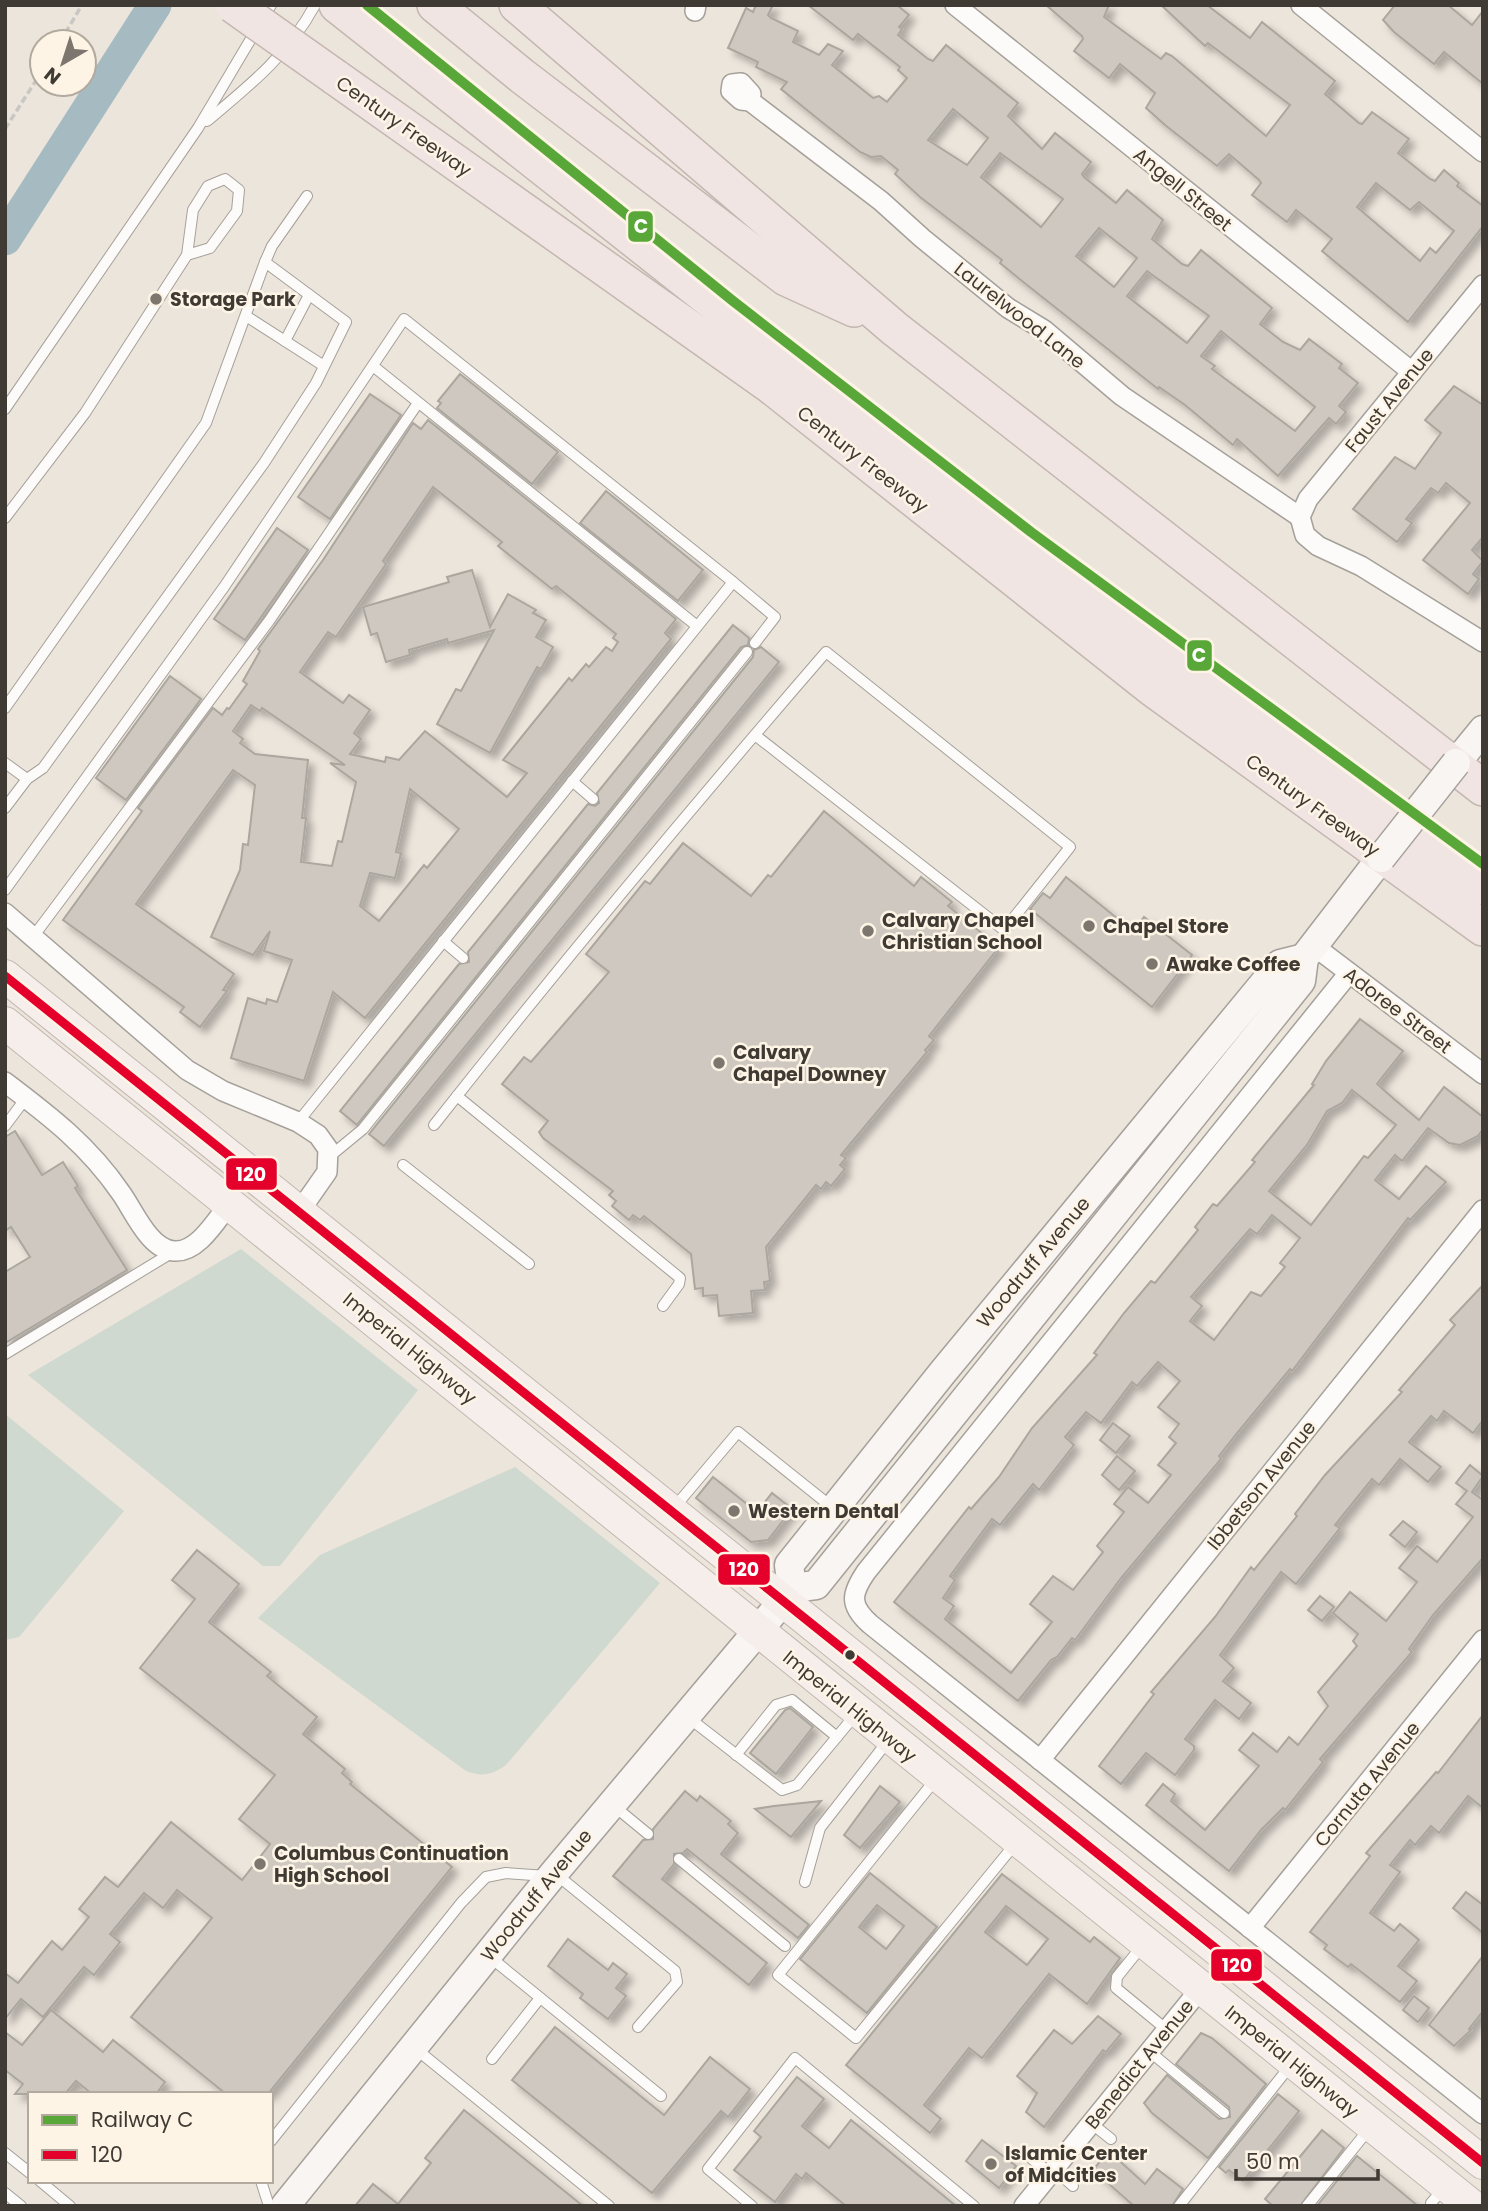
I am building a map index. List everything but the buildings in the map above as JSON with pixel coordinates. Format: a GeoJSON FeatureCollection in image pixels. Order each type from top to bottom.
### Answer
{"type":"FeatureCollection","features":[{"type":"Feature","properties":{"kind":"highway","name":"Century Freeway"},"geometry":{"type":"LineString","coordinates":[[233,5],[771,386],[1152,688],[1483,928]]}},
{"type":"Feature","properties":{"kind":"highway"},"geometry":{"type":"LineString","coordinates":[[337,5],[431,82],[1126,628],[1483,887]]}},
{"type":"Feature","properties":{"kind":"highway"},"geometry":{"type":"LineString","coordinates":[[435,5],[533,85],[786,278],[895,329]]}},
{"type":"Feature","properties":{"kind":"highway"},"geometry":{"type":"LineString","coordinates":[[517,5],[895,329],[1483,788]]}},
{"type":"Feature","properties":{"kind":"highway"},"geometry":{"type":"LineString","coordinates":[[431,82],[466,117],[771,386]]}},
{"type":"Feature","properties":{"kind":"main road"},"geometry":{"type":"LineString","coordinates":[[1309,952],[1483,730]]}},
{"type":"Feature","properties":{"kind":"main road","name":"Woodruff Avenue"},"geometry":{"type":"LineString","coordinates":[[285,2206],[487,1955],[756,1631],[787,1595],[816,1585],[1055,1260],[1279,964],[1309,952]]}},
{"type":"Feature","properties":{"kind":"main road","name":"Imperial Highway"},"geometry":{"type":"LineString","coordinates":[[5,976],[672,1510],[787,1595],[1483,2163]]}},
{"type":"Feature","properties":{"kind":"main road","name":"Imperial Highway"},"geometry":{"type":"LineString","coordinates":[[5,1023],[530,1443],[756,1631],[1372,2126],[1439,2194],[1472,2206]]}},
{"type":"Feature","properties":{"kind":"main road","name":"Woodruff Avenue"},"geometry":{"type":"LineString","coordinates":[[787,1595],[789,1565],[833,1509],[1055,1260]]}},
{"type":"Feature","properties":{"kind":"main road"},"geometry":{"type":"LineString","coordinates":[[1200,1988],[1213,1973],[1222,1976],[1298,2038],[1323,2049],[1341,2049]]}},
{"type":"Feature","properties":{"kind":"street","name":"Angell Street"},"geometry":{"type":"LineString","coordinates":[[955,5],[1412,372]]}},
{"type":"Feature","properties":{"kind":"street"},"geometry":{"type":"LineString","coordinates":[[1301,5],[1483,152]]}},
{"type":"Feature","properties":{"kind":"street","name":"Laurelwood Lane"},"geometry":{"type":"LineString","coordinates":[[750,101],[881,201],[922,239],[1008,308],[1044,330],[1122,396],[1300,517]]}},
{"type":"Feature","properties":{"kind":"street","name":"Faust Avenue"},"geometry":{"type":"LineString","coordinates":[[1300,517],[1308,499],[1483,285]]}},
{"type":"Feature","properties":{"kind":"street"},"geometry":{"type":"LineString","coordinates":[[1300,517],[1306,535],[1318,546],[1361,566],[1482,640]]}},
{"type":"Feature","properties":{"kind":"street"},"geometry":{"type":"LineString","coordinates":[[5,913],[187,1070],[223,1091],[298,1122],[318,1135],[329,1157],[325,1178],[299,1212]]}},
{"type":"Feature","properties":{"kind":"street","name":"Adoree Street"},"geometry":{"type":"LineString","coordinates":[[1309,952],[1349,973],[1483,1074]]}},
{"type":"Feature","properties":{"kind":"street"},"geometry":{"type":"LineString","coordinates":[[1349,973],[866,1573],[856,1587],[852,1601],[857,1612],[870,1624],[1250,1928],[1479,2105]]}},
{"type":"Feature","properties":{"kind":"street"},"geometry":{"type":"LineString","coordinates":[[5,1082],[88,1147],[148,1234],[161,1246],[175,1251],[200,1240],[230,1203]]}},
{"type":"Feature","properties":{"kind":"street","name":"Ibbetson Avenue"},"geometry":{"type":"LineString","coordinates":[[1040,1759],[1483,1210]]}},
{"type":"Feature","properties":{"kind":"street","name":"Cornuta Avenue"},"geometry":{"type":"LineString","coordinates":[[1250,1928],[1483,1640]]}},
{"type":"Feature","properties":{"kind":"street","name":"Benedict Avenue"},"geometry":{"type":"LineString","coordinates":[[1024,2206],[1200,1988]]}},
{"type":"Feature","properties":{"kind":"lane"},"geometry":{"type":"LineString","coordinates":[[5,409],[198,128],[271,5]]}},
{"type":"Feature","properties":{"kind":"lane"},"geometry":{"type":"LineString","coordinates":[[198,128],[268,70],[288,48],[315,5]]}},
{"type":"Feature","properties":{"kind":"lane"},"geometry":{"type":"LineString","coordinates":[[5,518],[85,412],[187,255],[187,232],[193,210],[212,183],[220,179],[229,181],[239,190],[237,211],[210,248],[187,255]]}},
{"type":"Feature","properties":{"kind":"lane"},"geometry":{"type":"LineString","coordinates":[[5,708],[206,423],[270,250],[307,196]]}},
{"type":"Feature","properties":{"kind":"lane"},"geometry":{"type":"LineString","coordinates":[[5,808],[27,779],[43,768],[264,463],[324,366],[346,321],[265,262]]}},
{"type":"Feature","properties":{"kind":"lane"},"geometry":{"type":"LineString","coordinates":[[285,341],[309,295]]}},
{"type":"Feature","properties":{"kind":"lane"},"geometry":{"type":"LineString","coordinates":[[246,316],[324,366]]}},
{"type":"Feature","properties":{"kind":"lane"},"geometry":{"type":"LineString","coordinates":[[5,890],[224,587],[404,319],[775,617],[755,643]]}},
{"type":"Feature","properties":{"kind":"lane"},"geometry":{"type":"LineString","coordinates":[[373,366],[697,626]]}},
{"type":"Feature","properties":{"kind":"lane"},"geometry":{"type":"LineString","coordinates":[[33,937],[269,621],[418,402]]}},
{"type":"Feature","properties":{"kind":"lane"},"geometry":{"type":"LineString","coordinates":[[298,1122],[733,582]]}},
{"type":"Feature","properties":{"kind":"lane"},"geometry":{"type":"LineString","coordinates":[[329,1157],[363,1129],[747,652]]}},
{"type":"Feature","properties":{"kind":"lane"},"geometry":{"type":"LineString","coordinates":[[434,1125],[755,735],[826,652],[1070,847],[1004,930],[755,735]]}},
{"type":"Feature","properties":{"kind":"lane"},"geometry":{"type":"LineString","coordinates":[[5,763],[27,779]]}},
{"type":"Feature","properties":{"kind":"lane"},"geometry":{"type":"LineString","coordinates":[[572,781],[593,799]]}},
{"type":"Feature","properties":{"kind":"lane"},"geometry":{"type":"LineString","coordinates":[[443,941],[463,958]]}},
{"type":"Feature","properties":{"kind":"lane"},"geometry":{"type":"LineString","coordinates":[[457,1096],[680,1278],[679,1284],[663,1306]]}},
{"type":"Feature","properties":{"kind":"lane"},"geometry":{"type":"LineString","coordinates":[[5,1126],[26,1098]]}},
{"type":"Feature","properties":{"kind":"lane"},"geometry":{"type":"LineString","coordinates":[[403,1165],[529,1264]]}},
{"type":"Feature","properties":{"kind":"lane"},"geometry":{"type":"LineString","coordinates":[[5,1353],[175,1251]]}},
{"type":"Feature","properties":{"kind":"lane"},"geometry":{"type":"LineString","coordinates":[[672,1510],[738,1432],[833,1509]]}},
{"type":"Feature","properties":{"kind":"lane"},"geometry":{"type":"LineString","coordinates":[[736,1755],[776,1705],[792,1700],[837,1737]]}},
{"type":"Feature","properties":{"kind":"lane"},"geometry":{"type":"LineString","coordinates":[[686,1716],[782,1790],[797,1785],[857,1712]]}},
{"type":"Feature","properties":{"kind":"lane"},"geometry":{"type":"LineString","coordinates":[[805,1882],[820,1828],[890,1738]]}},
{"type":"Feature","properties":{"kind":"lane"},"geometry":{"type":"LineString","coordinates":[[938,1776],[778,1975],[856,2038],[1017,1840]]}},
{"type":"Feature","properties":{"kind":"lane"},"geometry":{"type":"LineString","coordinates":[[611,1804],[648,1834]]}},
{"type":"Feature","properties":{"kind":"lane"},"geometry":{"type":"LineString","coordinates":[[679,1859],[785,1946]]}},
{"type":"Feature","properties":{"kind":"lane"},"geometry":{"type":"LineString","coordinates":[[273,2138],[447,1920],[486,1877],[506,1873],[553,1875],[675,1970],[677,1982],[638,2026]]}},
{"type":"Feature","properties":{"kind":"lane"},"geometry":{"type":"LineString","coordinates":[[1144,1943],[1117,1977],[1116,1988],[1167,2029]]}},
{"type":"Feature","properties":{"kind":"lane"},"geometry":{"type":"LineString","coordinates":[[487,1955],[661,2096]]}},
{"type":"Feature","properties":{"kind":"lane"},"geometry":{"type":"LineString","coordinates":[[492,2059],[540,1998]]}},
{"type":"Feature","properties":{"kind":"lane"},"geometry":{"type":"LineString","coordinates":[[413,2046],[609,2206]]}},
{"type":"Feature","properties":{"kind":"lane"},"geometry":{"type":"LineString","coordinates":[[1149,2051],[1224,2113]]}},
{"type":"Feature","properties":{"kind":"lane"},"geometry":{"type":"LineString","coordinates":[[752,2206],[708,2169],[795,2058],[974,2206]]}},
{"type":"Feature","properties":{"kind":"lane"},"geometry":{"type":"LineString","coordinates":[[1179,2206],[1293,2062]]}},
{"type":"Feature","properties":{"kind":"lane"},"geometry":{"type":"LineString","coordinates":[[1091,2123],[1111,2140]]}},
{"type":"Feature","properties":{"kind":"lane"},"geometry":{"type":"LineString","coordinates":[[1307,2206],[1372,2126]]}},
{"type":"Feature","properties":{"kind":"lane"},"geometry":{"type":"LineString","coordinates":[[5,2153],[28,2171]]}},
{"type":"Feature","properties":{"kind":"lane"},"geometry":{"type":"LineString","coordinates":[[1032,2159],[1073,2186]]}},
{"type":"Feature","properties":{"kind":"lane"},"geometry":{"type":"LineString","coordinates":[[42,2183],[70,2206]]}},
{"type":"Feature","properties":{"kind":"lane"},"geometry":{"type":"LineString","coordinates":[[262,2183],[269,2206]]}},
{"type":"Feature","properties":{"kind":"lane"},"geometry":{"type":"LineString","coordinates":[[5,2193],[21,2206]]}},
{"type":"Feature","properties":{"kind":"path"},"geometry":{"type":"LineString","coordinates":[[68,28],[82,5]]}},
{"type":"Feature","properties":{"kind":"path"},"geometry":{"type":"LineString","coordinates":[[5,129],[28,93]]}},
{"type":"Feature","properties":{"kind":"shaded area"},"geometry":{"type":"Polygon","coordinates":[[[241,1249],[418,1390],[280,1566],[263,1566],[28,1375],[241,1249]]]}},
{"type":"Feature","properties":{"kind":"shaded area"},"geometry":{"type":"Polygon","coordinates":[[[5,1414],[124,1511],[19,1637],[5,1640],[5,1414]]]}},
{"type":"Feature","properties":{"kind":"shaded area"},"geometry":{"type":"Polygon","coordinates":[[[515,1467],[660,1583],[506,1765],[491,1773],[477,1774],[466,1771],[258,1618],[320,1555],[515,1467]]]}},
{"type":"Feature","properties":{"kind":"waterway"},"geometry":{"type":"LineString","coordinates":[[5,239],[155,5]]}},
{"type":"Feature","properties":{"kind":"rail line","name":"C"},"geometry":{"type":"LineString","coordinates":[[367,5],[733,301],[1031,532],[1483,864]]}},
{"type":"Feature","properties":{"kind":"transit line","name":"120"},"geometry":{"type":"LineString","coordinates":[[5,976],[1483,2163]]}},
{"type":"Feature","properties":{"kind":"place","name":"Storage Park"},"geometry":{"type":"Point","coordinates":[156,299]}},
{"type":"Feature","properties":{"kind":"place","name":"Chapel Store"},"geometry":{"type":"Point","coordinates":[1089,926]}},
{"type":"Feature","properties":{"kind":"place","name":"Calvary Chapel Christian School"},"geometry":{"type":"Point","coordinates":[868,931]}},
{"type":"Feature","properties":{"kind":"place","name":"Awake Coffee"},"geometry":{"type":"Point","coordinates":[1152,964]}},
{"type":"Feature","properties":{"kind":"place","name":"Calvary Chapel Downey"},"geometry":{"type":"Point","coordinates":[719,1063]}},
{"type":"Feature","properties":{"kind":"place","name":"Western Dental"},"geometry":{"type":"Point","coordinates":[734,1511]}},
{"type":"Feature","properties":{"kind":"place","name":"Columbus Continuation High School"},"geometry":{"type":"Point","coordinates":[260,1864]}},
{"type":"Feature","properties":{"kind":"place","name":"Islamic Center of Midcities"},"geometry":{"type":"Point","coordinates":[991,2164]}}]}
